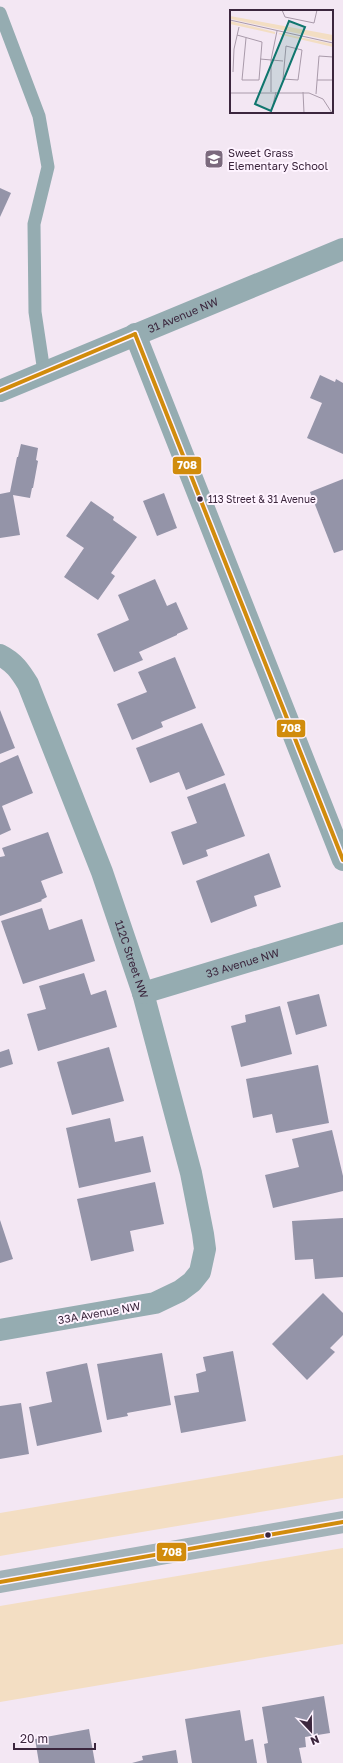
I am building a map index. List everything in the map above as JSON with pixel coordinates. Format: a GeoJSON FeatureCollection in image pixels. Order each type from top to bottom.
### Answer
{"type":"FeatureCollection","features":[{"type":"Feature","properties":{"kind":"main road"},"geometry":{"type":"LineString","coordinates":[[0,1582],[343,1522]]}},
{"type":"Feature","properties":{"kind":"street","name":"31 Avenue NW"},"geometry":{"type":"LineString","coordinates":[[0,390],[343,249]]}},
{"type":"Feature","properties":{"kind":"street"},"geometry":{"type":"LineString","coordinates":[[135,334],[343,860]]}},
{"type":"Feature","properties":{"kind":"street","name":"112C Street NW"},"geometry":{"type":"LineString","coordinates":[[0,655],[13,663],[28,684],[102,872],[143,993],[176,1113],[203,1234],[205,1249],[203,1262],[200,1272],[192,1282]]}},
{"type":"Feature","properties":{"kind":"street","name":"33 Avenue NW"},"geometry":{"type":"LineString","coordinates":[[143,993],[343,933]]}},
{"type":"Feature","properties":{"kind":"street","name":"33A Avenue NW"},"geometry":{"type":"LineString","coordinates":[[0,1330],[155,1303],[174,1294],[192,1282]]}},
{"type":"Feature","properties":{"kind":"lane"},"geometry":{"type":"LineString","coordinates":[[0,13],[39,116],[48,167],[34,224],[35,312],[44,372]]}},
{"type":"Feature","properties":{"kind":"shaded area"},"geometry":{"type":"Polygon","coordinates":[[[343,1455],[343,1498],[0,1556],[0,1513],[343,1455]]]}},
{"type":"Feature","properties":{"kind":"shaded area"},"geometry":{"type":"Polygon","coordinates":[[[343,1548],[343,1644],[0,1702],[0,1606],[343,1548]]]}},
{"type":"Feature","properties":{"kind":"building"},"geometry":{"type":"Polygon","coordinates":[[[0,188],[11,193],[0,217],[0,188]]]}},
{"type":"Feature","properties":{"kind":"building"},"geometry":{"type":"Polygon","coordinates":[[[320,375],[335,382],[336,379],[343,383],[343,454],[307,438],[322,403],[310,398],[320,375]]]}},
{"type":"Feature","properties":{"kind":"building"},"geometry":{"type":"Polygon","coordinates":[[[21,444],[38,448],[36,460],[38,461],[33,488],[30,498],[13,495],[20,535],[0,538],[0,494],[10,492],[21,444]]]}},
{"type":"Feature","properties":{"kind":"building"},"geometry":{"type":"Polygon","coordinates":[[[343,479],[343,550],[334,553],[310,492],[343,479]]]}},
{"type":"Feature","properties":{"kind":"building"},"geometry":{"type":"Polygon","coordinates":[[[164,493],[177,528],[157,536],[143,501],[164,493]]]}},
{"type":"Feature","properties":{"kind":"building"},"geometry":{"type":"Polygon","coordinates":[[[91,501],[114,517],[113,520],[137,537],[111,573],[115,576],[98,600],[64,577],[84,548],[66,536],[91,501]]]}},
{"type":"Feature","properties":{"kind":"building"},"geometry":{"type":"Polygon","coordinates":[[[155,579],[167,606],[176,602],[188,629],[139,652],[143,660],[114,672],[97,634],[129,620],[118,595],[155,579]]]}},
{"type":"Feature","properties":{"kind":"building"},"geometry":{"type":"Polygon","coordinates":[[[175,657],[196,708],[161,722],[163,727],[132,740],[117,704],[147,692],[138,672],[175,657]]]}},
{"type":"Feature","properties":{"kind":"building"},"geometry":{"type":"Polygon","coordinates":[[[0,710],[15,748],[0,754],[0,710]]]}},
{"type":"Feature","properties":{"kind":"building"},"geometry":{"type":"Polygon","coordinates":[[[202,723],[225,775],[186,790],[179,772],[150,783],[136,748],[202,723]]]}},
{"type":"Feature","properties":{"kind":"building"},"geometry":{"type":"Polygon","coordinates":[[[18,755],[33,793],[2,806],[11,830],[0,835],[0,763],[18,755]]]}},
{"type":"Feature","properties":{"kind":"building"},"geometry":{"type":"Polygon","coordinates":[[[225,783],[245,836],[206,850],[208,856],[183,865],[171,832],[197,823],[187,797],[225,783]]]}},
{"type":"Feature","properties":{"kind":"building"},"geometry":{"type":"Polygon","coordinates":[[[48,832],[63,873],[41,881],[47,897],[41,900],[42,901],[0,916],[0,857],[5,856],[2,848],[48,832]]]}},
{"type":"Feature","properties":{"kind":"building"},"geometry":{"type":"Polygon","coordinates":[[[269,853],[281,887],[254,896],[257,906],[211,923],[196,881],[269,853]]]}},
{"type":"Feature","properties":{"kind":"building"},"geometry":{"type":"Polygon","coordinates":[[[42,908],[49,930],[82,919],[95,961],[23,984],[1,921],[42,908]]]}},
{"type":"Feature","properties":{"kind":"building"},"geometry":{"type":"Polygon","coordinates":[[[84,973],[91,995],[106,990],[117,1027],[38,1051],[27,1014],[46,1009],[39,986],[84,973]]]}},
{"type":"Feature","properties":{"kind":"building"},"geometry":{"type":"Polygon","coordinates":[[[319,994],[327,1026],[296,1035],[287,1002],[319,994]]]}},
{"type":"Feature","properties":{"kind":"building"},"geometry":{"type":"Polygon","coordinates":[[[280,1006],[292,1054],[241,1067],[231,1026],[246,1022],[245,1015],[280,1006]]]}},
{"type":"Feature","properties":{"kind":"building"},"geometry":{"type":"Polygon","coordinates":[[[109,1047],[124,1101],[72,1115],[57,1062],[109,1047]]]}},
{"type":"Feature","properties":{"kind":"building"},"geometry":{"type":"Polygon","coordinates":[[[9,1049],[13,1064],[0,1068],[0,1052],[9,1049]]]}},
{"type":"Feature","properties":{"kind":"building"},"geometry":{"type":"Polygon","coordinates":[[[318,1065],[329,1123],[276,1133],[272,1114],[253,1118],[246,1079],[318,1065]]]}},
{"type":"Feature","properties":{"kind":"building"},"geometry":{"type":"Polygon","coordinates":[[[110,1118],[115,1142],[143,1136],[151,1172],[79,1188],[66,1128],[110,1118]]]}},
{"type":"Feature","properties":{"kind":"building"},"geometry":{"type":"Polygon","coordinates":[[[332,1130],[343,1176],[343,1191],[273,1208],[265,1175],[299,1167],[292,1139],[332,1130]]]}},
{"type":"Feature","properties":{"kind":"building"},"geometry":{"type":"Polygon","coordinates":[[[155,1182],[164,1224],[130,1231],[134,1251],[91,1261],[77,1199],[155,1182]]]}},
{"type":"Feature","properties":{"kind":"building"},"geometry":{"type":"Polygon","coordinates":[[[343,1218],[343,1277],[315,1279],[313,1259],[295,1260],[292,1221],[343,1218]]]}},
{"type":"Feature","properties":{"kind":"building"},"geometry":{"type":"Polygon","coordinates":[[[0,1220],[13,1259],[0,1263],[0,1220]]]}},
{"type":"Feature","properties":{"kind":"building"},"geometry":{"type":"Polygon","coordinates":[[[323,1293],[343,1313],[343,1335],[330,1348],[335,1352],[307,1380],[272,1344],[323,1293]]]}},
{"type":"Feature","properties":{"kind":"building"},"geometry":{"type":"Polygon","coordinates":[[[233,1351],[246,1421],[181,1433],[174,1396],[199,1392],[196,1374],[206,1371],[203,1357],[233,1351]]]}},
{"type":"Feature","properties":{"kind":"building"},"geometry":{"type":"Polygon","coordinates":[[[162,1353],[171,1405],[127,1413],[128,1416],[107,1420],[97,1364],[162,1353]]]}},
{"type":"Feature","properties":{"kind":"building"},"geometry":{"type":"Polygon","coordinates":[[[87,1363],[102,1432],[37,1446],[29,1407],[52,1402],[46,1372],[87,1363]]]}},
{"type":"Feature","properties":{"kind":"building"},"geometry":{"type":"Polygon","coordinates":[[[21,1403],[29,1454],[0,1459],[0,1406],[21,1403]]]}},
{"type":"Feature","properties":{"kind":"building"},"geometry":{"type":"Polygon","coordinates":[[[324,1696],[330,1733],[305,1737],[306,1747],[299,1748],[302,1763],[267,1763],[264,1744],[268,1743],[262,1707],[324,1696]]]}},
{"type":"Feature","properties":{"kind":"building"},"geometry":{"type":"Polygon","coordinates":[[[240,1710],[245,1741],[253,1739],[257,1763],[192,1763],[185,1719],[240,1710]]]}},
{"type":"Feature","properties":{"kind":"building"},"geometry":{"type":"Polygon","coordinates":[[[89,1729],[95,1763],[39,1763],[35,1739],[89,1729]]]}},
{"type":"Feature","properties":{"kind":"building"},"geometry":{"type":"Polygon","coordinates":[[[176,1750],[178,1763],[132,1763],[143,1760],[142,1756],[176,1750]]]}},
{"type":"Feature","properties":{"kind":"transit line","name":"708"},"geometry":{"type":"LineString","coordinates":[[135,334],[343,860]]}},
{"type":"Feature","properties":{"kind":"transit line","name":"708"},"geometry":{"type":"LineString","coordinates":[[0,391],[135,334]]}},
{"type":"Feature","properties":{"kind":"transit line","name":"708"},"geometry":{"type":"LineString","coordinates":[[0,1582],[343,1522]]}},
{"type":"Feature","properties":{"kind":"place","name":"Sweet Grass Elementary School"},"geometry":{"type":"Point","coordinates":[214,159]}},
{"type":"Feature","properties":{"kind":"place","name":"113 Street & 31 Avenue"},"geometry":{"type":"Point","coordinates":[200,499]}}]}
